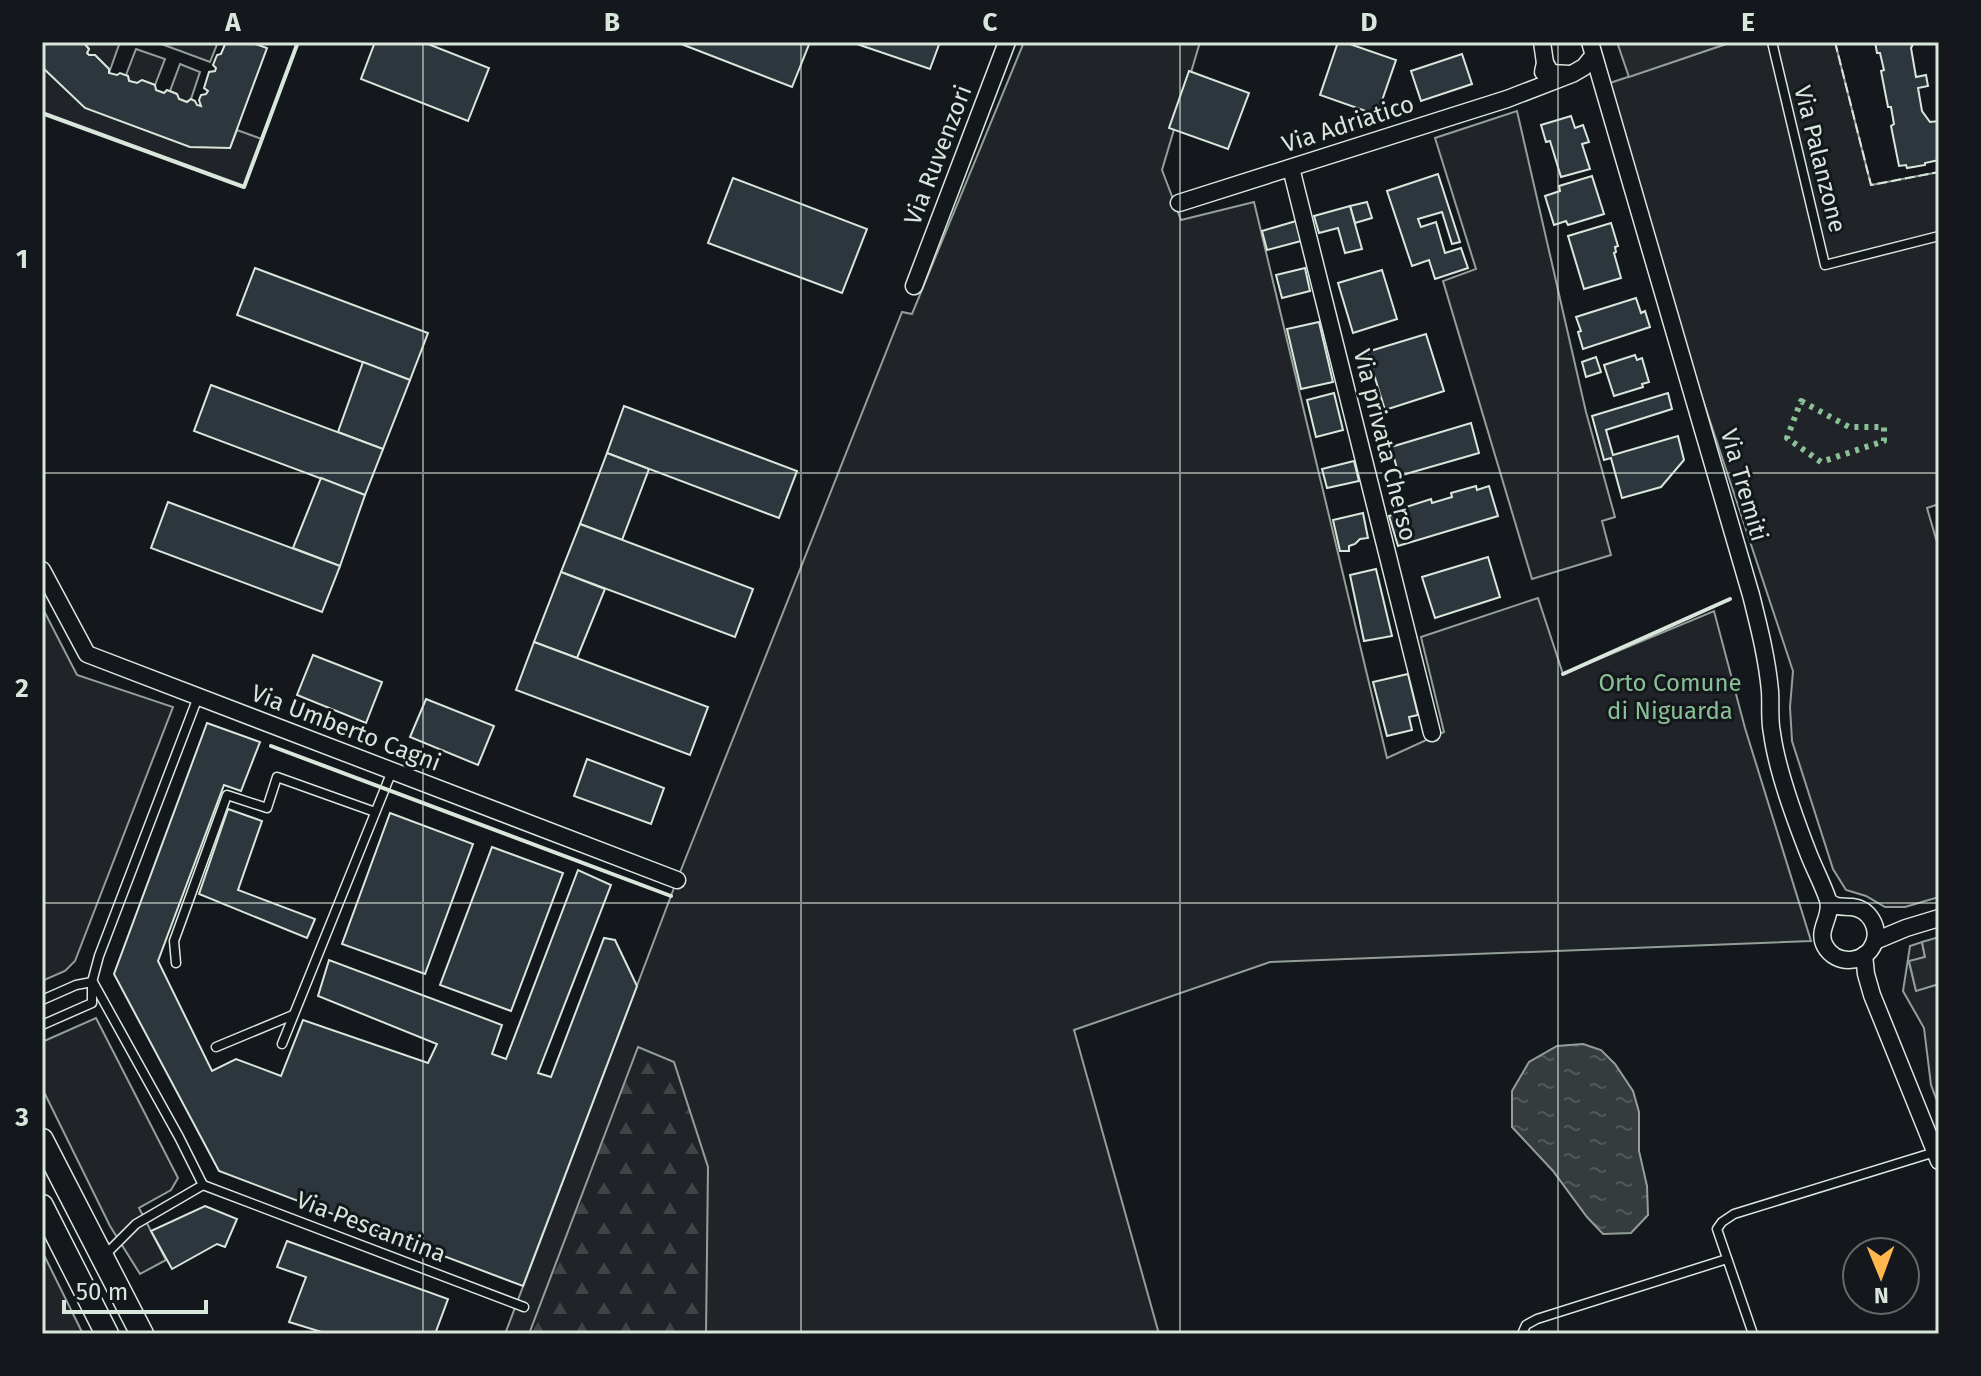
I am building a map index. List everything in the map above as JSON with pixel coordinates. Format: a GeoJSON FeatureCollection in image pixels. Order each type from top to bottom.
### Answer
{"type":"FeatureCollection","features":[{"type":"Feature","properties":{"kind":"street","name":"Via Ruvenzori"},"geometry":{"type":"LineString","coordinates":[[914,286],[1007,42]]}},
{"type":"Feature","properties":{"kind":"street"},"geometry":{"type":"LineString","coordinates":[[1531,90],[1543,74],[1542,42]]}},
{"type":"Feature","properties":{"kind":"street","name":"Via Adriatico"},"geometry":{"type":"LineString","coordinates":[[1179,203],[1507,99],[1584,67],[1591,49]]}},
{"type":"Feature","properties":{"kind":"street","name":"Via Tremiti"},"geometry":{"type":"LineString","coordinates":[[1591,49],[1751,595],[1764,647],[1774,752],[1809,855],[1833,909],[1822,931],[1825,946],[1837,958],[1858,958]]}},
{"type":"Feature","properties":{"kind":"street"},"geometry":{"type":"LineString","coordinates":[[1545,63],[1551,73],[1572,74],[1600,83]]}},
{"type":"Feature","properties":{"kind":"street","name":"Via privata Cherso"},"geometry":{"type":"LineString","coordinates":[[1291,168],[1432,733]]}},
{"type":"Feature","properties":{"kind":"street","name":"Via Umberto Cagni"},"geometry":{"type":"LineString","coordinates":[[42,570],[87,654],[677,880]]}},
{"type":"Feature","properties":{"kind":"street"},"geometry":{"type":"LineString","coordinates":[[1833,909],[1854,907],[1863,911],[1874,932],[1871,948],[1858,958],[1937,1156]]}},
{"type":"Feature","properties":{"kind":"street"},"geometry":{"type":"LineString","coordinates":[[1874,932],[1906,928],[1939,918]]}},
{"type":"Feature","properties":{"kind":"street"},"geometry":{"type":"LineString","coordinates":[[42,1140],[142,1334]]}},
{"type":"Feature","properties":{"kind":"street"},"geometry":{"type":"LineString","coordinates":[[42,1206],[107,1334]]}},
{"type":"Feature","properties":{"kind":"lane","name":"Via Palanzone"},"geometry":{"type":"LineString","coordinates":[[1772,42],[1825,265],[1939,236]]}},
{"type":"Feature","properties":{"kind":"lane"},"geometry":{"type":"LineString","coordinates":[[42,1025],[92,1003],[92,982],[99,956],[198,697]]}},
{"type":"Feature","properties":{"kind":"lane"},"geometry":{"type":"LineString","coordinates":[[282,1044],[392,771]]}},
{"type":"Feature","properties":{"kind":"lane"},"geometry":{"type":"LineString","coordinates":[[176,963],[174,941],[227,795],[267,808],[277,777],[375,812]]}},
{"type":"Feature","properties":{"kind":"lane"},"geometry":{"type":"LineString","coordinates":[[42,1000],[76,985],[92,982]]}},
{"type":"Feature","properties":{"kind":"lane"},"geometry":{"type":"LineString","coordinates":[[92,982],[203,1185],[136,1224],[103,1257]]}},
{"type":"Feature","properties":{"kind":"lane"},"geometry":{"type":"LineString","coordinates":[[216,1047],[293,1015]]}},
{"type":"Feature","properties":{"kind":"lane"},"geometry":{"type":"LineString","coordinates":[[1753,1334],[1717,1229],[1722,1222],[1734,1214],[1937,1156]]}},
{"type":"Feature","properties":{"kind":"lane","name":"Via Pescantina"},"geometry":{"type":"LineString","coordinates":[[203,1185],[524,1307]]}},
{"type":"Feature","properties":{"kind":"lane"},"geometry":{"type":"LineString","coordinates":[[1522,1334],[1526,1325],[1537,1319],[1727,1259]]}},
{"type":"Feature","properties":{"kind":"green space"},"geometry":{"type":"Polygon","coordinates":[[[83,42],[120,42],[109,73],[109,69],[95,55],[87,53],[89,49],[83,42]]]}},
{"type":"Feature","properties":{"kind":"green space"},"geometry":{"type":"Polygon","coordinates":[[[156,42],[218,42],[210,62],[156,42]]]}},
{"type":"Feature","properties":{"kind":"green space","name":"Orto Comune di Niguarda"},"geometry":{"type":"Polygon","coordinates":[[[1024,42],[1200,42],[1162,170],[1181,220],[1254,202],[1387,758],[1444,732],[1421,637],[1538,598],[1563,674],[1714,611],[1745,728],[1811,941],[1270,962],[1074,1030],[1159,1334],[505,1334],[677,880],[902,312],[912,314],[1024,42]]]}},
{"type":"Feature","properties":{"kind":"green space"},"geometry":{"type":"Polygon","coordinates":[[[1732,42],[1835,42],[1871,185],[1939,172],[1939,504],[1927,508],[1939,549],[1939,897],[1905,907],[1885,907],[1866,896],[1846,890],[1833,869],[1792,741],[1790,707],[1793,671],[1695,376],[1607,84],[1732,42]]]}},
{"type":"Feature","properties":{"kind":"green space"},"geometry":{"type":"Polygon","coordinates":[[[136,49],[165,59],[155,85],[142,80],[137,83],[129,81],[126,75],[136,49]]]}},
{"type":"Feature","properties":{"kind":"green space"},"geometry":{"type":"Polygon","coordinates":[[[180,64],[200,72],[191,99],[187,102],[170,91],[180,64]]]}},
{"type":"Feature","properties":{"kind":"green space"},"geometry":{"type":"Polygon","coordinates":[[[42,67],[230,148],[237,130],[262,139],[244,187],[42,113],[42,67]]]}},
{"type":"Feature","properties":{"kind":"green space"},"geometry":{"type":"Polygon","coordinates":[[[1517,111],[1586,412],[1615,517],[1602,521],[1611,555],[1532,579],[1443,281],[1476,269],[1435,138],[1517,111]]]}},
{"type":"Feature","properties":{"kind":"green space"},"geometry":{"type":"Polygon","coordinates":[[[42,607],[77,675],[173,707],[75,961],[65,971],[42,981],[42,607]]]}},
{"type":"Feature","properties":{"kind":"green space"},"geometry":{"type":"Polygon","coordinates":[[[1922,942],[1925,957],[1909,962],[1916,990],[1939,984],[1939,1106],[1931,1085],[1924,1028],[1903,991],[1910,946],[1922,942]]]}},
{"type":"Feature","properties":{"kind":"green space"},"geometry":{"type":"Polygon","coordinates":[[[96,1018],[178,1178],[171,1190],[139,1208],[166,1260],[140,1274],[110,1226],[42,1088],[42,1042],[96,1018]]]}},
{"type":"Feature","properties":{"kind":"green space"},"geometry":{"type":"Polygon","coordinates":[[[638,1047],[674,1062],[708,1167],[706,1334],[529,1334],[638,1047]]]}},
{"type":"Feature","properties":{"kind":"green space"},"geometry":{"type":"Polygon","coordinates":[[[42,1251],[83,1334],[42,1334],[42,1251]]]}},
{"type":"Feature","properties":{"kind":"shaded area"},"geometry":{"type":"Polygon","coordinates":[[[1617,42],[1732,42],[1629,77],[1617,42]]]}},
{"type":"Feature","properties":{"kind":"shaded area"},"geometry":{"type":"Polygon","coordinates":[[[1939,937],[1939,984],[1916,991],[1909,961],[1925,957],[1922,942],[1939,937]]]}},
{"type":"Feature","properties":{"kind":"water"},"geometry":{"type":"Polygon","coordinates":[[[1583,1044],[1601,1050],[1615,1064],[1633,1091],[1639,1112],[1639,1151],[1647,1186],[1648,1215],[1631,1233],[1603,1234],[1553,1171],[1512,1127],[1512,1091],[1529,1062],[1557,1046],[1583,1044]]]}},
{"type":"Feature","properties":{"kind":"building"},"geometry":{"type":"Polygon","coordinates":[[[42,42],[83,42],[89,49],[87,53],[95,55],[109,69],[109,73],[120,73],[137,83],[142,80],[155,85],[156,90],[164,93],[167,90],[177,94],[179,99],[187,102],[191,99],[201,106],[201,95],[208,91],[204,88],[209,72],[215,71],[213,65],[226,42],[250,42],[267,48],[230,148],[190,147],[85,108],[42,67],[42,42]]]}},
{"type":"Feature","properties":{"kind":"building"},"geometry":{"type":"Polygon","coordinates":[[[375,42],[423,42],[489,68],[468,121],[361,79],[375,42]]]}},
{"type":"Feature","properties":{"kind":"building"},"geometry":{"type":"Polygon","coordinates":[[[676,42],[810,42],[792,87],[676,42]]]}},
{"type":"Feature","properties":{"kind":"building"},"geometry":{"type":"Polygon","coordinates":[[[851,42],[940,42],[930,69],[851,42]]]}},
{"type":"Feature","properties":{"kind":"building"},"geometry":{"type":"Polygon","coordinates":[[[1338,42],[1396,60],[1377,115],[1320,95],[1338,42]]]}},
{"type":"Feature","properties":{"kind":"building"},"geometry":{"type":"Polygon","coordinates":[[[1875,42],[1914,42],[1911,48],[1916,77],[1926,75],[1928,86],[1918,88],[1922,111],[1930,122],[1939,121],[1939,160],[1907,168],[1906,165],[1899,166],[1891,126],[1894,124],[1891,107],[1888,107],[1881,71],[1884,70],[1875,42]]]}},
{"type":"Feature","properties":{"kind":"building"},"geometry":{"type":"Polygon","coordinates":[[[1462,54],[1472,84],[1421,101],[1411,71],[1462,54]]]}},
{"type":"Feature","properties":{"kind":"building"},"geometry":{"type":"Polygon","coordinates":[[[1189,71],[1249,93],[1228,149],[1169,128],[1189,71]]]}},
{"type":"Feature","properties":{"kind":"building"},"geometry":{"type":"Polygon","coordinates":[[[1571,116],[1575,128],[1583,125],[1589,142],[1582,144],[1590,169],[1561,177],[1550,141],[1546,142],[1541,125],[1571,116]]]}},
{"type":"Feature","properties":{"kind":"building"},"geometry":{"type":"Polygon","coordinates":[[[1438,174],[1460,242],[1452,244],[1442,212],[1418,219],[1421,227],[1436,222],[1445,253],[1461,248],[1468,268],[1435,279],[1429,260],[1412,266],[1387,191],[1438,174]]]}},
{"type":"Feature","properties":{"kind":"building"},"geometry":{"type":"Polygon","coordinates":[[[1592,176],[1604,214],[1568,225],[1566,221],[1554,225],[1545,196],[1560,191],[1559,186],[1592,176]]]}},
{"type":"Feature","properties":{"kind":"building"},"geometry":{"type":"Polygon","coordinates":[[[733,178],[867,229],[842,293],[708,243],[733,178]]]}},
{"type":"Feature","properties":{"kind":"building"},"geometry":{"type":"Polygon","coordinates":[[[1367,202],[1372,218],[1355,223],[1350,206],[1367,202]]]}},
{"type":"Feature","properties":{"kind":"building"},"geometry":{"type":"Polygon","coordinates":[[[1350,206],[1362,249],[1345,253],[1338,228],[1319,233],[1314,216],[1350,206]]]}},
{"type":"Feature","properties":{"kind":"building"},"geometry":{"type":"Polygon","coordinates":[[[1296,221],[1301,241],[1267,250],[1262,231],[1296,221]]]}},
{"type":"Feature","properties":{"kind":"building"},"geometry":{"type":"Polygon","coordinates":[[[1611,223],[1618,246],[1614,253],[1621,278],[1584,289],[1568,236],[1611,223]]]}},
{"type":"Feature","properties":{"kind":"building"},"geometry":{"type":"Polygon","coordinates":[[[255,268],[428,333],[410,380],[237,315],[255,268]]]}},
{"type":"Feature","properties":{"kind":"building"},"geometry":{"type":"Polygon","coordinates":[[[1305,268],[1310,291],[1282,298],[1276,275],[1305,268]]]}},
{"type":"Feature","properties":{"kind":"building"},"geometry":{"type":"Polygon","coordinates":[[[1382,270],[1397,319],[1353,333],[1338,283],[1382,270]]]}},
{"type":"Feature","properties":{"kind":"building"},"geometry":{"type":"Polygon","coordinates":[[[1636,298],[1641,313],[1645,311],[1650,327],[1583,349],[1576,317],[1636,298]]]}},
{"type":"Feature","properties":{"kind":"building"},"geometry":{"type":"Polygon","coordinates":[[[1319,322],[1333,382],[1301,389],[1287,329],[1319,322]]]}},
{"type":"Feature","properties":{"kind":"building"},"geometry":{"type":"Polygon","coordinates":[[[1426,334],[1444,391],[1385,410],[1367,352],[1426,334]]]}},
{"type":"Feature","properties":{"kind":"building"},"geometry":{"type":"Polygon","coordinates":[[[1635,355],[1637,360],[1642,358],[1649,382],[1642,384],[1643,387],[1614,396],[1604,365],[1635,355]]]}},
{"type":"Feature","properties":{"kind":"building"},"geometry":{"type":"Polygon","coordinates":[[[1596,357],[1601,372],[1586,377],[1582,362],[1596,357]]]}},
{"type":"Feature","properties":{"kind":"building"},"geometry":{"type":"Polygon","coordinates":[[[363,362],[410,380],[383,449],[338,432],[363,362]]]}},
{"type":"Feature","properties":{"kind":"building"},"geometry":{"type":"Polygon","coordinates":[[[211,385],[383,449],[365,495],[194,431],[211,385]]]}},
{"type":"Feature","properties":{"kind":"building"},"geometry":{"type":"Polygon","coordinates":[[[1334,393],[1343,430],[1316,437],[1307,400],[1334,393]]]}},
{"type":"Feature","properties":{"kind":"building"},"geometry":{"type":"Polygon","coordinates":[[[1668,393],[1672,409],[1606,430],[1613,455],[1678,436],[1684,460],[1661,487],[1622,498],[1611,458],[1604,460],[1592,416],[1668,393]]]}},
{"type":"Feature","properties":{"kind":"building"},"geometry":{"type":"Polygon","coordinates":[[[624,406],[797,471],[779,518],[607,453],[624,406]]]}},
{"type":"Feature","properties":{"kind":"building"},"geometry":{"type":"Polygon","coordinates":[[[1471,423],[1479,453],[1399,476],[1391,447],[1471,423]]]}},
{"type":"Feature","properties":{"kind":"building"},"geometry":{"type":"Polygon","coordinates":[[[607,453],[649,469],[622,540],[580,524],[607,453]]]}},
{"type":"Feature","properties":{"kind":"building"},"geometry":{"type":"Polygon","coordinates":[[[1354,461],[1359,481],[1327,488],[1322,469],[1354,461]]]}},
{"type":"Feature","properties":{"kind":"building"},"geometry":{"type":"Polygon","coordinates":[[[321,478],[365,495],[340,566],[293,548],[321,478]]]}},
{"type":"Feature","properties":{"kind":"building"},"geometry":{"type":"Polygon","coordinates":[[[1476,486],[1477,490],[1489,486],[1498,516],[1398,546],[1389,516],[1405,511],[1403,508],[1431,499],[1432,503],[1452,497],[1451,493],[1476,486]]]}},
{"type":"Feature","properties":{"kind":"building"},"geometry":{"type":"Polygon","coordinates":[[[168,502],[340,566],[322,612],[151,548],[168,502]]]}},
{"type":"Feature","properties":{"kind":"building"},"geometry":{"type":"Polygon","coordinates":[[[1363,513],[1368,538],[1349,546],[1349,551],[1340,551],[1333,520],[1363,513]]]}},
{"type":"Feature","properties":{"kind":"building"},"geometry":{"type":"Polygon","coordinates":[[[580,524],[753,589],[735,637],[561,572],[580,524]]]}},
{"type":"Feature","properties":{"kind":"building"},"geometry":{"type":"Polygon","coordinates":[[[1488,557],[1500,597],[1435,618],[1422,577],[1488,557]]]}},
{"type":"Feature","properties":{"kind":"building"},"geometry":{"type":"Polygon","coordinates":[[[1376,569],[1392,636],[1364,641],[1350,575],[1376,569]]]}},
{"type":"Feature","properties":{"kind":"building"},"geometry":{"type":"Polygon","coordinates":[[[561,572],[605,589],[577,658],[534,642],[561,572]]]}},
{"type":"Feature","properties":{"kind":"building"},"geometry":{"type":"Polygon","coordinates":[[[534,642],[708,707],[690,755],[516,690],[534,642]]]}},
{"type":"Feature","properties":{"kind":"building"},"geometry":{"type":"Polygon","coordinates":[[[313,655],[382,682],[366,723],[297,695],[313,655]]]}},
{"type":"Feature","properties":{"kind":"building"},"geometry":{"type":"Polygon","coordinates":[[[1408,674],[1418,715],[1409,717],[1412,730],[1387,736],[1373,682],[1408,674]]]}},
{"type":"Feature","properties":{"kind":"building"},"geometry":{"type":"Polygon","coordinates":[[[426,699],[494,726],[478,765],[410,737],[426,699]]]}},
{"type":"Feature","properties":{"kind":"building"},"geometry":{"type":"Polygon","coordinates":[[[207,723],[260,742],[241,791],[224,785],[158,961],[212,1071],[236,1059],[281,1076],[303,1020],[428,1063],[437,1044],[318,996],[329,960],[502,1025],[492,1054],[506,1059],[578,870],[611,885],[538,1073],[551,1077],[604,938],[615,940],[637,986],[523,1286],[219,1171],[114,974],[207,723]]]}},
{"type":"Feature","properties":{"kind":"building"},"geometry":{"type":"Polygon","coordinates":[[[587,759],[664,788],[651,824],[574,796],[587,759]]]}},
{"type":"Feature","properties":{"kind":"building"},"geometry":{"type":"Polygon","coordinates":[[[228,809],[262,821],[238,890],[315,919],[307,938],[199,894],[228,809]]]}},
{"type":"Feature","properties":{"kind":"building"},"geometry":{"type":"Polygon","coordinates":[[[390,813],[473,844],[425,974],[342,944],[390,813]]]}},
{"type":"Feature","properties":{"kind":"building"},"geometry":{"type":"Polygon","coordinates":[[[492,847],[563,873],[511,1011],[440,985],[492,847]]]}},
{"type":"Feature","properties":{"kind":"building"},"geometry":{"type":"Polygon","coordinates":[[[205,1206],[237,1219],[225,1247],[217,1244],[172,1269],[151,1231],[205,1206]]]}},
{"type":"Feature","properties":{"kind":"building"},"geometry":{"type":"Polygon","coordinates":[[[287,1241],[448,1299],[435,1334],[321,1334],[289,1322],[306,1277],[277,1267],[287,1241]]]}},
{"type":"Feature","properties":{"kind":"hedge"},"geometry":{"type":"LineString","coordinates":[[1801,401],[1849,427],[1884,427],[1884,441],[1821,462],[1787,438],[1801,401]]}},
{"type":"Feature","properties":{"kind":"fence"},"geometry":{"type":"LineString","coordinates":[[1835,42],[1871,185],[1939,172]]}},
{"type":"Feature","properties":{"kind":"wall"},"geometry":{"type":"LineString","coordinates":[[42,113],[244,187],[298,42]]}},
{"type":"Feature","properties":{"kind":"wall"},"geometry":{"type":"LineString","coordinates":[[1563,674],[1730,599]]}},
{"type":"Feature","properties":{"kind":"wall"},"geometry":{"type":"LineString","coordinates":[[271,746],[671,896]]}}]}
